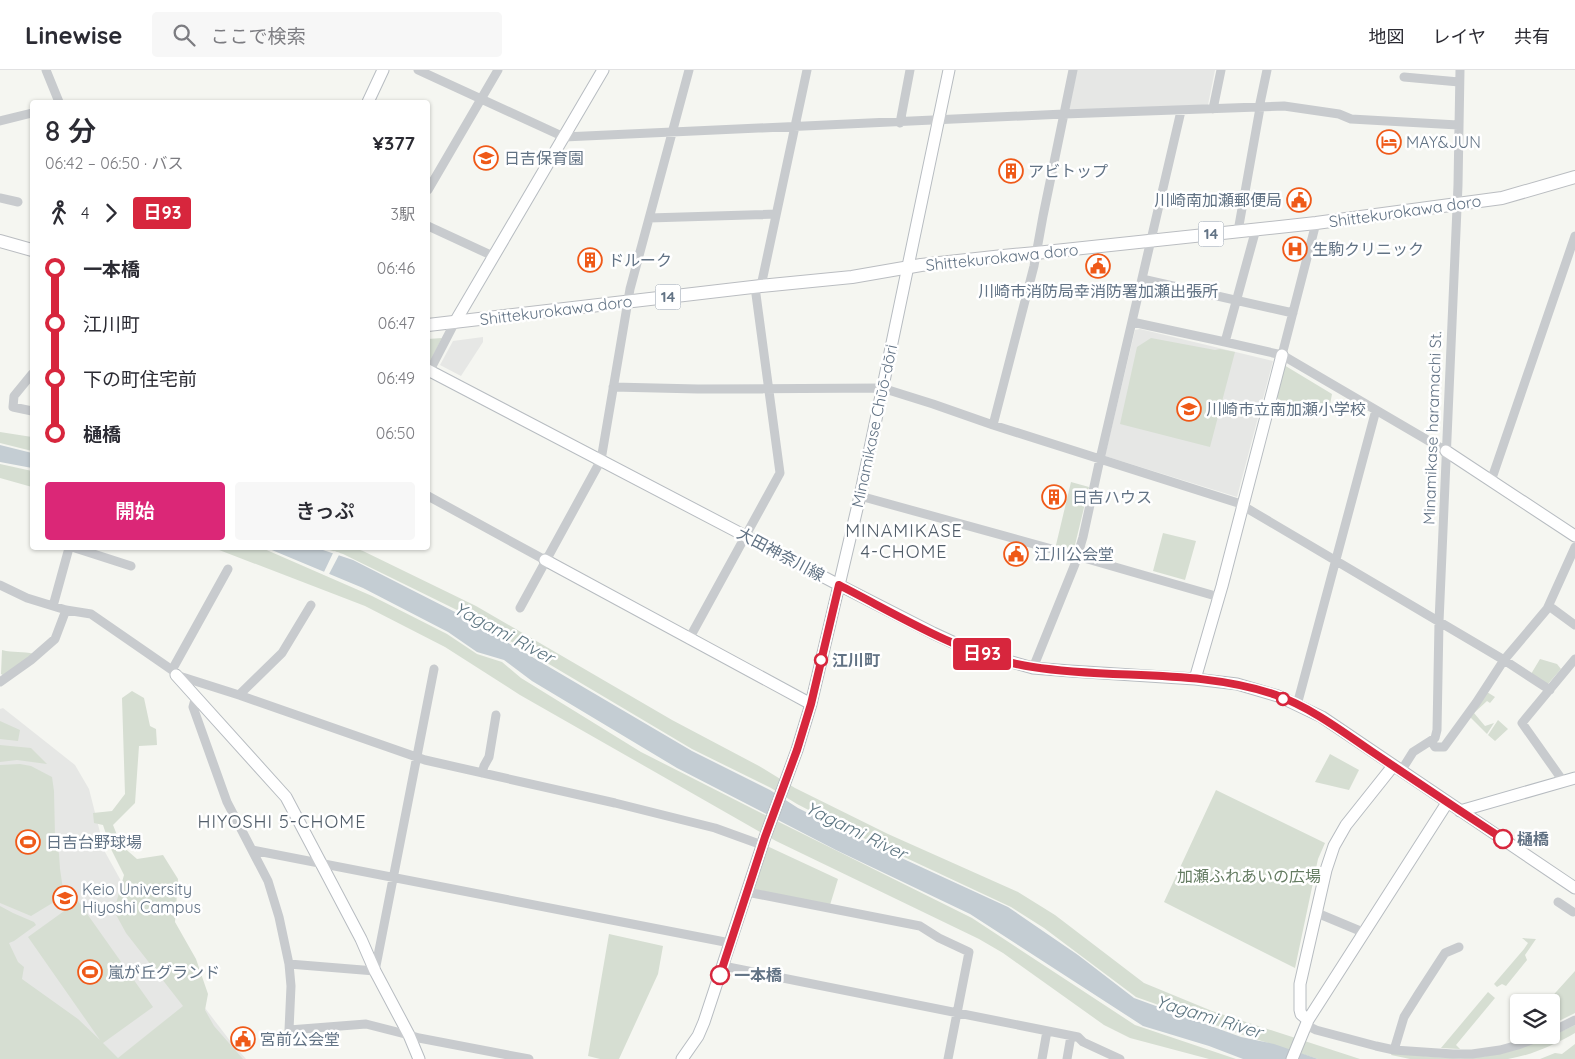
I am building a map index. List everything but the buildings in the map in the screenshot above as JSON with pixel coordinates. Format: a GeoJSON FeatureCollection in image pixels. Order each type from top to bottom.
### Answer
{"type":"FeatureCollection","features":[{"type":"Feature","properties":{"kind":"main road","name":"Shittekurokawa doro"},"geometry":{"type":"LineString","coordinates":[[430,325],[758,286],[852,277],[984,258],[1316,223],[1502,198],[1575,177]]}},
{"type":"Feature","properties":{"kind":"main road"},"geometry":{"type":"LineString","coordinates":[[0,241],[30,249]]}},
{"type":"Feature","properties":{"kind":"street"},"geometry":{"type":"LineString","coordinates":[[46,70],[57,100]]}},
{"type":"Feature","properties":{"kind":"street"},"geometry":{"type":"LineString","coordinates":[[369,100],[383,70]]}},
{"type":"Feature","properties":{"kind":"street"},"geometry":{"type":"LineString","coordinates":[[418,70],[564,137],[1064,114],[1295,107],[1339,114],[1351,119],[1458,125]]}},
{"type":"Feature","properties":{"kind":"street"},"geometry":{"type":"LineString","coordinates":[[430,187],[498,70]]}},
{"type":"Feature","properties":{"kind":"street"},"geometry":{"type":"LineString","coordinates":[[430,368],[493,256],[603,70]]}},
{"type":"Feature","properties":{"kind":"street"},"geometry":{"type":"LineString","coordinates":[[520,608],[601,460],[634,272],[689,70]]}},
{"type":"Feature","properties":{"kind":"street"},"geometry":{"type":"LineString","coordinates":[[689,639],[780,473],[768,389],[758,286],[776,214],[807,70]]}},
{"type":"Feature","properties":{"kind":"street"},"geometry":{"type":"LineString","coordinates":[[900,122],[910,70]]}},
{"type":"Feature","properties":{"kind":"street","name":"Minamikase Chūō-dōri"},"geometry":{"type":"LineString","coordinates":[[682,1059],[698,1036],[811,704],[860,496],[950,70]]}},
{"type":"Feature","properties":{"kind":"street"},"geometry":{"type":"LineString","coordinates":[[992,425],[1034,266],[1073,70]]}},
{"type":"Feature","properties":{"kind":"street"},"geometry":{"type":"LineString","coordinates":[[1212,109],[1221,70]]}},
{"type":"Feature","properties":{"kind":"street"},"geometry":{"type":"LineString","coordinates":[[1238,231],[1267,70]]}},
{"type":"Feature","properties":{"kind":"street","name":"Minamikase haramachi St."},"geometry":{"type":"LineString","coordinates":[[1431,741],[1435,738],[1437,730],[1439,622],[1458,185],[1460,70]]}},
{"type":"Feature","properties":{"kind":"street"},"geometry":{"type":"LineString","coordinates":[[1404,77],[1459,82]]}},
{"type":"Feature","properties":{"kind":"street"},"geometry":{"type":"LineString","coordinates":[[1033,668],[1083,537],[1181,111]]}},
{"type":"Feature","properties":{"kind":"street"},"geometry":{"type":"LineString","coordinates":[[0,121],[30,114]]}},
{"type":"Feature","properties":{"kind":"street"},"geometry":{"type":"LineString","coordinates":[[0,198],[18,202]]}},
{"type":"Feature","properties":{"kind":"street"},"geometry":{"type":"LineString","coordinates":[[649,218],[776,214]]}},
{"type":"Feature","properties":{"kind":"street"},"geometry":{"type":"LineString","coordinates":[[1195,679],[1244,506],[1316,223]]}},
{"type":"Feature","properties":{"kind":"street"},"geometry":{"type":"LineString","coordinates":[[430,227],[493,256]]}},
{"type":"Feature","properties":{"kind":"street"},"geometry":{"type":"LineString","coordinates":[[1225,342],[1256,229]]}},
{"type":"Feature","properties":{"kind":"street"},"geometry":{"type":"LineString","coordinates":[[1491,481],[1575,236]]}},
{"type":"Feature","properties":{"kind":"street"},"geometry":{"type":"LineString","coordinates":[[1142,279],[1293,313]]}},
{"type":"Feature","properties":{"kind":"street"},"geometry":{"type":"LineString","coordinates":[[1132,322],[1282,356],[1446,451],[1575,536]]}},
{"type":"Feature","properties":{"kind":"street","name":"大田神奈川線"},"geometry":{"type":"LineString","coordinates":[[430,373],[839,585],[972,651],[1033,668],[1195,679],[1237,684],[1278,696],[1322,717],[1575,888]]}},
{"type":"Feature","properties":{"kind":"street"},"geometry":{"type":"LineString","coordinates":[[30,376],[14,396],[13,407],[30,411]]}},
{"type":"Feature","properties":{"kind":"street"},"geometry":{"type":"LineString","coordinates":[[613,387],[882,388],[1229,500],[1244,506],[1504,660],[1550,690]]}},
{"type":"Feature","properties":{"kind":"street"},"geometry":{"type":"LineString","coordinates":[[1298,706],[1376,410]]}},
{"type":"Feature","properties":{"kind":"street"},"geometry":{"type":"LineString","coordinates":[[860,496],[1219,597]]}},
{"type":"Feature","properties":{"kind":"street"},"geometry":{"type":"LineString","coordinates":[[430,497],[811,704]]}},
{"type":"Feature","properties":{"kind":"street"},"geometry":{"type":"LineString","coordinates":[[1521,1044],[1472,1054],[1453,1054],[1394,1050],[1355,1041],[1306,1026],[1300,1010],[1300,984],[1326,870],[1334,846],[1346,825],[1413,752],[1431,741],[1436,747],[1444,747],[1504,660],[1549,606],[1575,547]]}},
{"type":"Feature","properties":{"kind":"street"},"geometry":{"type":"LineString","coordinates":[[52,606],[68,550]]}},
{"type":"Feature","properties":{"kind":"street"},"geometry":{"type":"LineString","coordinates":[[81,550],[131,566]]}},
{"type":"Feature","properties":{"kind":"street"},"geometry":{"type":"LineString","coordinates":[[174,672],[228,569]]}},
{"type":"Feature","properties":{"kind":"street"},"geometry":{"type":"LineString","coordinates":[[0,585],[27,598],[52,606],[91,614],[174,672],[286,797],[361,939],[375,971],[410,1034],[419,1059]]}},
{"type":"Feature","properties":{"kind":"street"},"geometry":{"type":"LineString","coordinates":[[239,695],[282,653],[312,605]]}},
{"type":"Feature","properties":{"kind":"street"},"geometry":{"type":"LineString","coordinates":[[1549,606],[1575,625]]}},
{"type":"Feature","properties":{"kind":"street"},"geometry":{"type":"LineString","coordinates":[[0,682],[31,660],[55,639],[66,610]]}},
{"type":"Feature","properties":{"kind":"street"},"geometry":{"type":"LineString","coordinates":[[1563,781],[1522,723],[1575,659]]}},
{"type":"Feature","properties":{"kind":"street"},"geometry":{"type":"LineString","coordinates":[[375,971],[434,668]]}},
{"type":"Feature","properties":{"kind":"street"},"geometry":{"type":"LineString","coordinates":[[174,672],[417,758],[615,803],[764,841]]}},
{"type":"Feature","properties":{"kind":"street"},"geometry":{"type":"LineString","coordinates":[[196,696],[192,708],[227,802],[268,881],[279,917],[289,964],[291,986],[289,1030],[366,1024],[410,1034],[419,1038],[529,1059]]}},
{"type":"Feature","properties":{"kind":"street"},"geometry":{"type":"LineString","coordinates":[[482,773],[489,757],[496,715]]}},
{"type":"Feature","properties":{"kind":"street"},"geometry":{"type":"LineString","coordinates":[[1460,811],[1575,778]]}},
{"type":"Feature","properties":{"kind":"street"},"geometry":{"type":"LineString","coordinates":[[1292,1059],[1306,1026],[1447,802]]}},
{"type":"Feature","properties":{"kind":"street"},"geometry":{"type":"LineString","coordinates":[[252,850],[394,876],[730,944]]}},
{"type":"Feature","properties":{"kind":"street"},"geometry":{"type":"LineString","coordinates":[[747,892],[920,926],[939,938],[969,952],[948,1059]]}},
{"type":"Feature","properties":{"kind":"street"},"geometry":{"type":"LineString","coordinates":[[1558,902],[1573,912]]}},
{"type":"Feature","properties":{"kind":"street"},"geometry":{"type":"LineString","coordinates":[[1317,913],[1365,933]]}},
{"type":"Feature","properties":{"kind":"street"},"geometry":{"type":"LineString","coordinates":[[1394,1050],[1404,1016],[1419,992],[1445,953],[1459,947]]}},
{"type":"Feature","properties":{"kind":"street"},"geometry":{"type":"LineString","coordinates":[[289,964],[375,971]]}},
{"type":"Feature","properties":{"kind":"street"},"geometry":{"type":"LineString","coordinates":[[723,966],[1078,1037],[1083,1042],[1120,1059]]}},
{"type":"Feature","properties":{"kind":"street"},"geometry":{"type":"LineString","coordinates":[[1560,1028],[1575,1020]]}},
{"type":"Feature","properties":{"kind":"street"},"geometry":{"type":"LineString","coordinates":[[1042,1059],[1047,1031]]}},
{"type":"Feature","properties":{"kind":"street"},"geometry":{"type":"LineString","coordinates":[[1067,1059],[1071,1036]]}},
{"type":"Feature","properties":{"kind":"shaded area"},"geometry":{"type":"Polygon","coordinates":[[[1077,70],[1215,70],[1208,105],[1069,110],[1077,70]]]}},
{"type":"Feature","properties":{"kind":"shaded area","name":"川崎市立南加瀬小学校"},"geometry":{"type":"Polygon","coordinates":[[[1140,329],[1273,361],[1237,497],[1105,456],[1135,330],[1140,329]]]}},
{"type":"Feature","properties":{"kind":"shaded area"},"geometry":{"type":"Polygon","coordinates":[[[483,337],[483,342],[461,376],[440,365],[453,341],[483,337]]]}},
{"type":"Feature","properties":{"kind":"shaded area"},"geometry":{"type":"Polygon","coordinates":[[[0,445],[30,452],[30,468],[0,462],[0,445]]]}},
{"type":"Feature","properties":{"kind":"shaded area","name":"Yagami River"},"geometry":{"type":"Polygon","coordinates":[[[272,550],[323,550],[353,560],[461,615],[692,751],[770,790],[798,808],[858,838],[1008,907],[1078,955],[1134,998],[1241,1037],[1274,1044],[1318,1059],[1243,1059],[1209,1046],[1143,1026],[970,914],[836,850],[677,768],[532,681],[504,660],[477,652],[448,632],[363,588],[272,550]]]}},
{"type":"Feature","properties":{"kind":"shaded area","name":"Keio University Hiyoshi Campus"},"geometry":{"type":"Polygon","coordinates":[[[3,708],[75,765],[89,789],[105,852],[156,944],[246,1059],[0,1059],[0,709],[3,708]]]}},
{"type":"Feature","properties":{"kind":"green space"},"geometry":{"type":"Polygon","coordinates":[[[442,338],[430,361],[430,339],[442,338]]]}},
{"type":"Feature","properties":{"kind":"green space"},"geometry":{"type":"Polygon","coordinates":[[[1151,338],[1235,352],[1210,447],[1120,424],[1137,347],[1151,338]]]}},
{"type":"Feature","properties":{"kind":"green space"},"geometry":{"type":"Polygon","coordinates":[[[1284,365],[1332,394],[1329,410],[1322,412],[1279,401],[1275,393],[1284,365]]]}},
{"type":"Feature","properties":{"kind":"green space"},"geometry":{"type":"Polygon","coordinates":[[[0,432],[30,437],[30,450],[0,443],[0,432]]]}},
{"type":"Feature","properties":{"kind":"green space"},"geometry":{"type":"Polygon","coordinates":[[[0,464],[30,471],[30,486],[0,478],[0,464]]]}},
{"type":"Feature","properties":{"kind":"green space"},"geometry":{"type":"Polygon","coordinates":[[[1071,482],[1089,487],[1074,549],[1056,545],[1071,482]]]}},
{"type":"Feature","properties":{"kind":"green space"},"geometry":{"type":"Polygon","coordinates":[[[1163,533],[1196,541],[1185,580],[1153,571],[1163,533]]]}},
{"type":"Feature","properties":{"kind":"green space"},"geometry":{"type":"Polygon","coordinates":[[[219,550],[267,550],[372,596],[447,634],[477,654],[502,662],[521,678],[641,752],[972,918],[1135,1025],[1236,1059],[1209,1059],[1130,1038],[1104,1025],[1003,953],[979,939],[776,841],[520,695],[445,647],[365,606],[219,550]]]}},
{"type":"Feature","properties":{"kind":"green space"},"geometry":{"type":"Polygon","coordinates":[[[330,550],[363,551],[476,606],[672,720],[759,766],[795,788],[888,834],[1018,892],[1055,915],[1144,983],[1212,1011],[1360,1059],[1318,1059],[1136,997],[1044,928],[1011,907],[855,834],[797,804],[771,788],[692,749],[461,612],[343,554],[330,550]]]}},
{"type":"Feature","properties":{"kind":"green space"},"geometry":{"type":"Polygon","coordinates":[[[2,650],[34,654],[6,677],[1,674],[2,650]]]}},
{"type":"Feature","properties":{"kind":"green space"},"geometry":{"type":"Polygon","coordinates":[[[1540,659],[1557,664],[1561,669],[1548,684],[1531,674],[1540,659]]]}},
{"type":"Feature","properties":{"kind":"green space"},"geometry":{"type":"Polygon","coordinates":[[[132,691],[144,698],[150,726],[156,729],[157,745],[139,746],[135,803],[113,825],[121,845],[137,859],[163,855],[178,879],[175,922],[196,959],[208,994],[205,1010],[214,1026],[243,1059],[0,1059],[0,906],[34,922],[36,925],[9,943],[18,962],[24,967],[22,979],[78,1019],[100,1040],[28,937],[78,901],[153,1007],[103,1043],[118,1058],[183,1006],[126,933],[114,911],[124,875],[111,849],[103,825],[94,823],[93,813],[112,811],[125,794],[122,698],[132,691]]]}},
{"type":"Feature","properties":{"kind":"green space"},"geometry":{"type":"Polygon","coordinates":[[[1487,692],[1495,697],[1490,703],[1487,701],[1474,713],[1485,726],[1494,723],[1487,734],[1470,717],[1487,692]]]}},
{"type":"Feature","properties":{"kind":"green space"},"geometry":{"type":"Polygon","coordinates":[[[1498,720],[1508,729],[1495,741],[1488,735],[1498,720]]]}},
{"type":"Feature","properties":{"kind":"green space"},"geometry":{"type":"Polygon","coordinates":[[[0,721],[20,730],[18,741],[0,739],[0,721]]]}},
{"type":"Feature","properties":{"kind":"green space"},"geometry":{"type":"Polygon","coordinates":[[[0,745],[31,748],[47,764],[17,760],[0,762],[0,745]]]}},
{"type":"Feature","properties":{"kind":"green space"},"geometry":{"type":"Polygon","coordinates":[[[1330,754],[1359,770],[1349,790],[1315,782],[1330,754]]]}},
{"type":"Feature","properties":{"kind":"green space","name":"日吉台野球場"},"geometry":{"type":"Polygon","coordinates":[[[20,764],[31,766],[52,777],[55,836],[64,896],[31,916],[0,903],[0,765],[20,764]]]}},
{"type":"Feature","properties":{"kind":"green space","name":"加瀬ふれあいの広場"},"geometry":{"type":"Polygon","coordinates":[[[1216,790],[1325,843],[1318,859],[1295,968],[1164,902],[1216,790]]]}},
{"type":"Feature","properties":{"kind":"green space"},"geometry":{"type":"Polygon","coordinates":[[[767,846],[838,879],[830,905],[753,891],[767,846]]]}},
{"type":"Feature","properties":{"kind":"green space"},"geometry":{"type":"Polygon","coordinates":[[[609,934],[663,946],[658,974],[619,1059],[600,1059],[588,1056],[609,934]]]}},
{"type":"Feature","properties":{"kind":"green space"},"geometry":{"type":"Polygon","coordinates":[[[1522,938],[1536,939],[1525,955],[1527,960],[1506,986],[1502,984],[1497,987],[1494,984],[1528,943],[1522,938]]]}},
{"type":"Feature","properties":{"kind":"green space"},"geometry":{"type":"Polygon","coordinates":[[[1575,971],[1575,1013],[1560,1020],[1560,994],[1554,994],[1575,971]]]}},
{"type":"Feature","properties":{"kind":"green space"},"geometry":{"type":"Polygon","coordinates":[[[1488,992],[1495,998],[1456,1045],[1460,1049],[1441,1048],[1488,992]]]}},
{"type":"Feature","properties":{"kind":"green space"},"geometry":{"type":"Polygon","coordinates":[[[1575,1025],[1575,1033],[1560,1041],[1560,1032],[1575,1025]]]}},
{"type":"Feature","properties":{"kind":"green space"},"geometry":{"type":"Polygon","coordinates":[[[1532,1044],[1554,1044],[1508,1059],[1410,1059],[1391,1055],[1392,1053],[1469,1058],[1497,1054],[1532,1044]]]}},
{"type":"Feature","properties":{"kind":"green space"},"geometry":{"type":"Polygon","coordinates":[[[1575,1044],[1575,1059],[1540,1059],[1555,1053],[1562,1054],[1575,1044]]]}},
{"type":"Feature","properties":{"kind":"pier"},"geometry":{"type":"Polygon","coordinates":[[[334,551],[340,553],[328,576],[323,574],[334,551]]]}},
{"type":"Feature","properties":{"kind":"bus line","name":"日93"},"geometry":{"type":"LineString","coordinates":[[720,975],[765,837],[797,750],[811,704],[839,585],[972,651],[1011,663],[1033,668],[1195,679],[1237,684],[1278,696],[1322,717],[1503,839]]}},
{"type":"Feature","properties":{"kind":"place","name":"MAY&JUN"},"geometry":{"type":"Point","coordinates":[1389,142]}},
{"type":"Feature","properties":{"kind":"place","name":"日吉保育園"},"geometry":{"type":"Point","coordinates":[486,158]}},
{"type":"Feature","properties":{"kind":"place","name":"アビトップ"},"geometry":{"type":"Point","coordinates":[1011,171]}},
{"type":"Feature","properties":{"kind":"place","name":"川崎南加瀬郵便局"},"geometry":{"type":"Point","coordinates":[1299,200]}},
{"type":"Feature","properties":{"kind":"place","name":"生駒クリニック"},"geometry":{"type":"Point","coordinates":[1295,249]}},
{"type":"Feature","properties":{"kind":"place","name":"ドルーク"},"geometry":{"type":"Point","coordinates":[590,260]}},
{"type":"Feature","properties":{"kind":"place","name":"川崎市消防局幸消防署加瀬出張所"},"geometry":{"type":"Point","coordinates":[1098,266]}},
{"type":"Feature","properties":{"kind":"place","name":"川崎市立南加瀬小学校"},"geometry":{"type":"Point","coordinates":[1189,409]}},
{"type":"Feature","properties":{"kind":"place","name":"日吉ハウス"},"geometry":{"type":"Point","coordinates":[1054,497]}},
{"type":"Feature","properties":{"kind":"place","name":"江川公会堂"},"geometry":{"type":"Point","coordinates":[1016,554]}},
{"type":"Feature","properties":{"kind":"place","name":"江川町"},"geometry":{"type":"Point","coordinates":[821,660]}},
{"type":"Feature","properties":{"kind":"place","name":"樋橋"},"geometry":{"type":"Point","coordinates":[1503,839]}},
{"type":"Feature","properties":{"kind":"place","name":"日吉台野球場"},"geometry":{"type":"Point","coordinates":[28,842]}},
{"type":"Feature","properties":{"kind":"place","name":"Keio University Hiyoshi Campus"},"geometry":{"type":"Point","coordinates":[65,898]}},
{"type":"Feature","properties":{"kind":"place","name":"嵐が丘グランド"},"geometry":{"type":"Point","coordinates":[90,972]}},
{"type":"Feature","properties":{"kind":"place","name":"一本橋"},"geometry":{"type":"Point","coordinates":[720,975]}},
{"type":"Feature","properties":{"kind":"place","name":"宮前公会堂"},"geometry":{"type":"Point","coordinates":[243,1039]}},
{"type":"Feature","properties":{"kind":"district","name":"MINAMIKASE 4-CHOME"},"geometry":{"type":"Point","coordinates":[904,541]}},
{"type":"Feature","properties":{"kind":"district","name":"HIYOSHI 5-CHOME"},"geometry":{"type":"Point","coordinates":[282,822]}}]}
